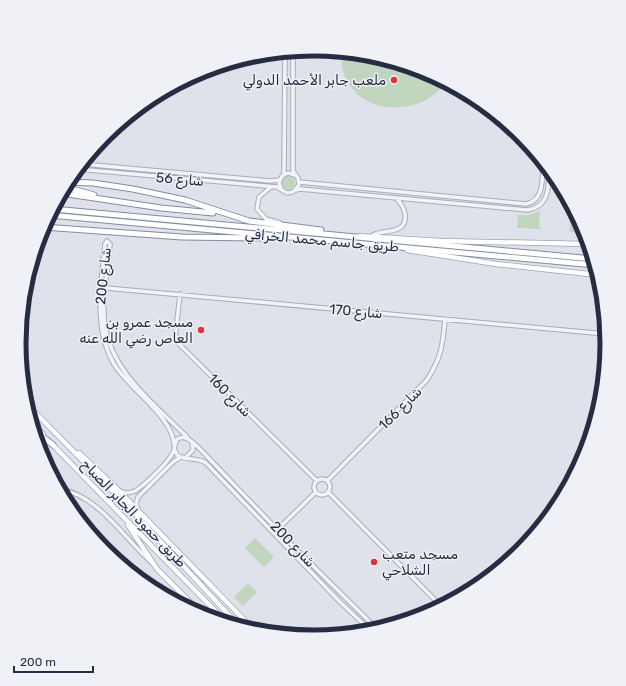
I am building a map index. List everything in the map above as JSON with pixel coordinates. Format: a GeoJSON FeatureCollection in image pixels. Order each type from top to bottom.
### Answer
{"type":"FeatureCollection","features":[{"type":"Feature","properties":{"kind":"highway"},"geometry":{"type":"LineString","coordinates":[[75,182],[93,183],[149,192],[185,200],[249,221],[315,229],[340,235]]}},
{"type":"Feature","properties":{"kind":"highway"},"geometry":{"type":"LineString","coordinates":[[71,189],[116,201]]}},
{"type":"Feature","properties":{"kind":"highway"},"geometry":{"type":"LineString","coordinates":[[67,194],[228,215]]}},
{"type":"Feature","properties":{"kind":"highway","name":"طريق جاسم محمد الخرافي"},"geometry":{"type":"LineString","coordinates":[[59,209],[587,258]]}},
{"type":"Feature","properties":{"kind":"highway","name":"طريق جاسم محمد الخرافي"},"geometry":{"type":"LineString","coordinates":[[56,216],[589,264]]}},
{"type":"Feature","properties":{"kind":"highway"},"geometry":{"type":"LineString","coordinates":[[51,227],[182,236],[298,238]]}},
{"type":"Feature","properties":{"kind":"highway"},"geometry":{"type":"LineString","coordinates":[[41,436],[53,445]]}},
{"type":"Feature","properties":{"kind":"main road"},"geometry":{"type":"LineString","coordinates":[[355,236],[441,241],[582,244]]}},
{"type":"Feature","properties":{"kind":"main road"},"geometry":{"type":"LineString","coordinates":[[387,246],[474,261],[591,274]]}},
{"type":"Feature","properties":{"kind":"main road"},"geometry":{"type":"LineString","coordinates":[[573,273],[592,277]]}},
{"type":"Feature","properties":{"kind":"main road","name":"طريق حمود الجابر الصباح"},"geometry":{"type":"LineString","coordinates":[[35,412],[231,618]]}},
{"type":"Feature","properties":{"kind":"main road","name":"طريق حمود الجابر الصباح"},"geometry":{"type":"LineString","coordinates":[[40,432],[218,614]]}},
{"type":"Feature","properties":{"kind":"main road"},"geometry":{"type":"LineString","coordinates":[[68,445],[92,463],[246,622]]}},
{"type":"Feature","properties":{"kind":"main road"},"geometry":{"type":"LineString","coordinates":[[117,511],[155,566],[190,602]]}},
{"type":"Feature","properties":{"kind":"street"},"geometry":{"type":"LineString","coordinates":[[293,57],[293,171],[299,182]]}},
{"type":"Feature","properties":{"kind":"street"},"geometry":{"type":"LineString","coordinates":[[285,58],[284,174],[279,180],[279,186],[282,190],[288,193],[300,189],[531,210],[539,206],[544,200],[549,180]]}},
{"type":"Feature","properties":{"kind":"street","name":"شارع 56"},"geometry":{"type":"LineString","coordinates":[[88,164],[232,178],[270,181],[279,180]]}},
{"type":"Feature","properties":{"kind":"street"},"geometry":{"type":"LineString","coordinates":[[99,171],[100,165]]}},
{"type":"Feature","properties":{"kind":"street","name":"شارع 56"},"geometry":{"type":"LineString","coordinates":[[84,170],[271,187],[282,190]]}},
{"type":"Feature","properties":{"kind":"street"},"geometry":{"type":"LineString","coordinates":[[299,182],[529,204],[537,199],[540,193],[543,171]]}},
{"type":"Feature","properties":{"kind":"street"},"geometry":{"type":"LineString","coordinates":[[544,172],[544,181],[549,183]]}},
{"type":"Feature","properties":{"kind":"street"},"geometry":{"type":"LineString","coordinates":[[284,174],[288,173],[295,175]]}},
{"type":"Feature","properties":{"kind":"street"},"geometry":{"type":"LineString","coordinates":[[232,178],[232,183]]}},
{"type":"Feature","properties":{"kind":"street"},"geometry":{"type":"LineString","coordinates":[[296,190],[299,182]]}},
{"type":"Feature","properties":{"kind":"street"},"geometry":{"type":"LineString","coordinates":[[271,187],[259,197],[257,204],[258,211],[266,219],[285,226]]}},
{"type":"Feature","properties":{"kind":"street"},"geometry":{"type":"LineString","coordinates":[[430,195],[433,201]]}},
{"type":"Feature","properties":{"kind":"street"},"geometry":{"type":"LineString","coordinates":[[433,201],[437,196]]}},
{"type":"Feature","properties":{"kind":"street"},"geometry":{"type":"LineString","coordinates":[[373,236],[397,230],[404,223],[404,209],[395,198]]}},
{"type":"Feature","properties":{"kind":"street","name":"شارع 200"},"geometry":{"type":"LineString","coordinates":[[174,444],[169,427],[124,378],[112,359],[101,330],[100,303],[105,244],[107,241],[110,244],[105,304],[106,333],[117,361],[132,381],[188,438]]}},
{"type":"Feature","properties":{"kind":"street","name":"شارع 170"},"geometry":{"type":"LineString","coordinates":[[106,288],[599,333]]}},
{"type":"Feature","properties":{"kind":"street","name":"شارع 160"},"geometry":{"type":"LineString","coordinates":[[180,294],[176,330],[177,342],[317,481]]}},
{"type":"Feature","properties":{"kind":"street"},"geometry":{"type":"LineString","coordinates":[[100,303],[105,304]]}},
{"type":"Feature","properties":{"kind":"street","name":"شارع 166"},"geometry":{"type":"LineString","coordinates":[[328,481],[427,380],[436,366],[442,351],[445,319]]}},
{"type":"Feature","properties":{"kind":"street"},"geometry":{"type":"LineString","coordinates":[[118,490],[126,493],[136,490],[170,458],[174,450],[174,444],[180,438],[188,438],[192,442],[192,453],[173,462],[138,497],[136,504],[140,512]]}},
{"type":"Feature","properties":{"kind":"street","name":"شارع 200"},"geometry":{"type":"LineString","coordinates":[[192,442],[371,623]]}},
{"type":"Feature","properties":{"kind":"street"},"geometry":{"type":"LineString","coordinates":[[174,450],[183,457]]}},
{"type":"Feature","properties":{"kind":"street","name":"شارع 200"},"geometry":{"type":"LineString","coordinates":[[183,457],[200,459],[206,463],[365,625]]}},
{"type":"Feature","properties":{"kind":"street"},"geometry":{"type":"LineString","coordinates":[[316,492],[314,486],[317,481],[324,479],[328,481],[330,485],[328,492]]}},
{"type":"Feature","properties":{"kind":"street"},"geometry":{"type":"LineString","coordinates":[[67,491],[74,493],[95,506],[155,566]]}},
{"type":"Feature","properties":{"kind":"street"},"geometry":{"type":"LineString","coordinates":[[316,492],[322,494],[328,492]]}},
{"type":"Feature","properties":{"kind":"street"},"geometry":{"type":"LineString","coordinates":[[278,529],[316,492]]}},
{"type":"Feature","properties":{"kind":"street"},"geometry":{"type":"LineString","coordinates":[[328,492],[437,602]]}},
{"type":"Feature","properties":{"kind":"street"},"geometry":{"type":"LineString","coordinates":[[258,516],[262,512]]}},
{"type":"Feature","properties":{"kind":"street"},"geometry":{"type":"LineString","coordinates":[[261,520],[265,516]]}},
{"type":"Feature","properties":{"kind":"street"},"geometry":{"type":"LineString","coordinates":[[328,589],[332,585]]}},
{"type":"Feature","properties":{"kind":"street"},"geometry":{"type":"LineString","coordinates":[[332,593],[337,589]]}},
{"type":"Feature","properties":{"kind":"green space","name":"ملعب جابر الأحمد الدولي"},"geometry":{"type":"Polygon","coordinates":[[[342,58],[350,58],[405,71],[441,87],[432,96],[416,104],[398,107],[380,106],[364,99],[351,88],[343,72],[342,58]]]}},
{"type":"Feature","properties":{"kind":"green space"},"geometry":{"type":"Polygon","coordinates":[[[285,176],[291,176],[295,180],[295,186],[291,190],[285,190],[281,186],[281,180],[285,176]]]}},
{"type":"Feature","properties":{"kind":"green space"},"geometry":{"type":"Polygon","coordinates":[[[540,211],[539,226],[541,229],[517,228],[518,215],[529,215],[540,211]]]}},
{"type":"Feature","properties":{"kind":"green space"},"geometry":{"type":"Polygon","coordinates":[[[571,217],[578,233],[569,232],[571,217]]]}},
{"type":"Feature","properties":{"kind":"green space"},"geometry":{"type":"Polygon","coordinates":[[[255,538],[274,557],[264,567],[245,548],[255,538]]]}},
{"type":"Feature","properties":{"kind":"green space"},"geometry":{"type":"Polygon","coordinates":[[[248,583],[257,592],[243,606],[234,597],[248,583]]]}},
{"type":"Feature","properties":{"kind":"place","name":"ملعب جابر الأحمد الدولي"},"geometry":{"type":"Point","coordinates":[394,80]}},
{"type":"Feature","properties":{"kind":"place","name":"مسجد عمرو بن العاص رضي الله عنه"},"geometry":{"type":"Point","coordinates":[201,330]}},
{"type":"Feature","properties":{"kind":"place","name":"مسجد متعب الشلاحي"},"geometry":{"type":"Point","coordinates":[374,562]}}]}
